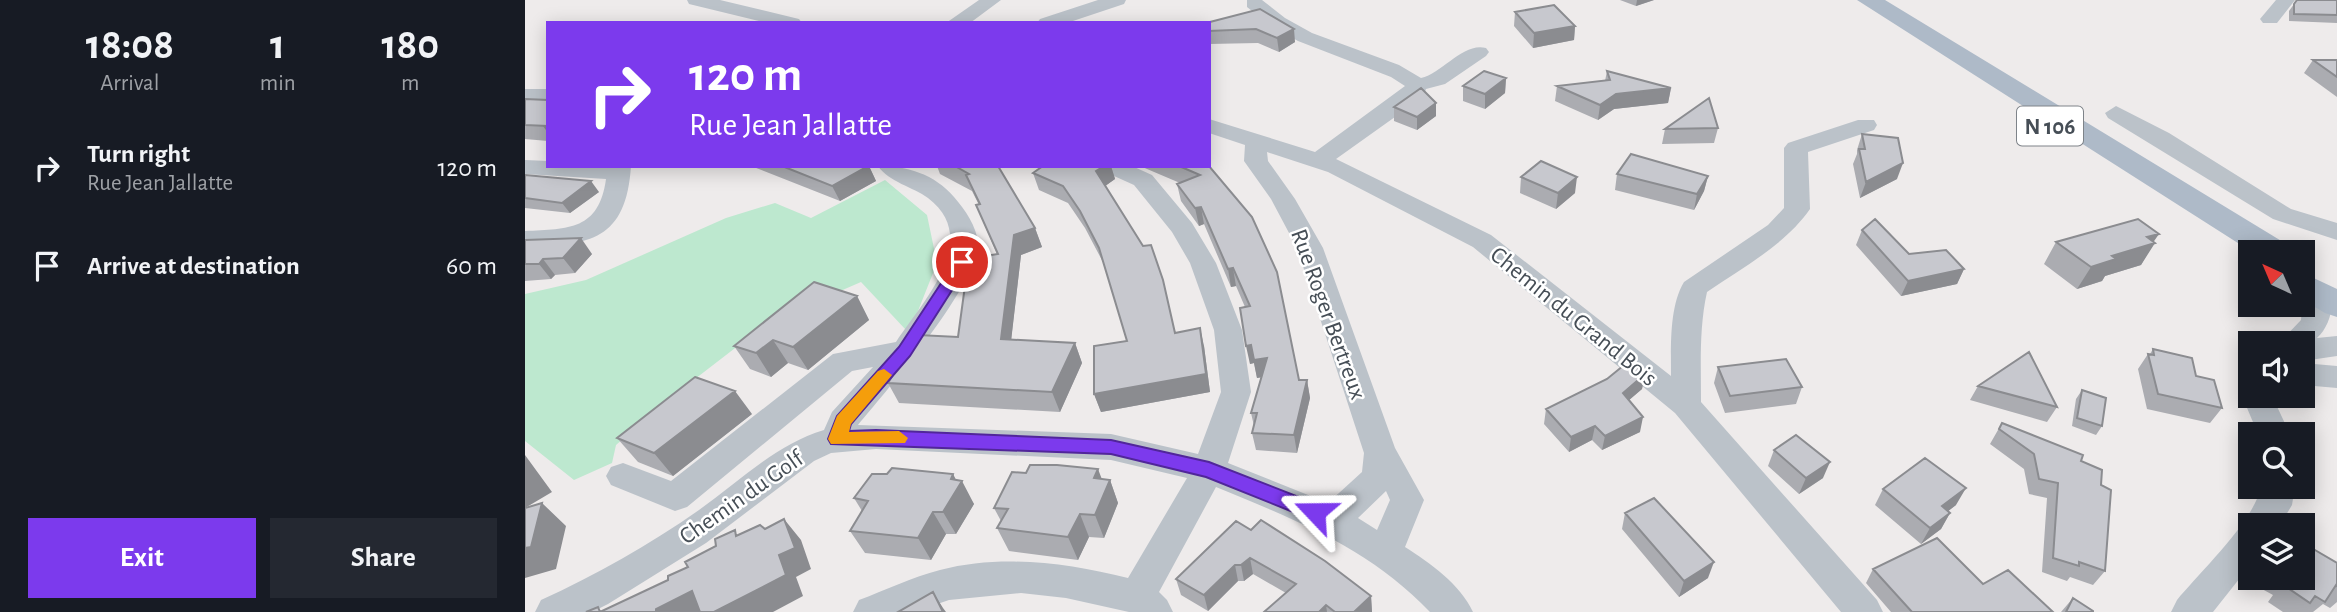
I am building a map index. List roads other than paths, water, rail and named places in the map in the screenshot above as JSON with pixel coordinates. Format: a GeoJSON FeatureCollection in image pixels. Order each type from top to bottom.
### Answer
{"type":"FeatureCollection","features":[{"type":"Feature","properties":{"kind":"main road","name":"N 106"},"geometry":{"type":"LineString","coordinates":[[1847,0],[2238,243]]}},
{"type":"Feature","properties":{"kind":"main road","name":"N 106"},"geometry":{"type":"LineString","coordinates":[[1869,0],[2257,240]]}},
{"type":"Feature","properties":{"kind":"street"},"geometry":{"type":"LineString","coordinates":[[696,0],[784,21]]}},
{"type":"Feature","properties":{"kind":"street"},"geometry":{"type":"LineString","coordinates":[[959,21],[992,0]]}},
{"type":"Feature","properties":{"kind":"street"},"geometry":{"type":"LineString","coordinates":[[1050,21],[1099,0]]}},
{"type":"Feature","properties":{"kind":"street"},"geometry":{"type":"LineString","coordinates":[[1051,21],[1117,0]]}},
{"type":"Feature","properties":{"kind":"street"},"geometry":{"type":"LineString","coordinates":[[2270,19],[2286,0]]}},
{"type":"Feature","properties":{"kind":"street"},"geometry":{"type":"LineString","coordinates":[[1254,3],[1270,19],[1318,43],[1402,74],[1416,85]]}},
{"type":"Feature","properties":{"kind":"street"},"geometry":{"type":"LineString","coordinates":[[1416,85],[1439,80],[1479,52]]}},
{"type":"Feature","properties":{"kind":"street"},"geometry":{"type":"LineString","coordinates":[[1318,161],[1415,92],[1416,85]]}},
{"type":"Feature","properties":{"kind":"street"},"geometry":{"type":"LineString","coordinates":[[525,95],[546,95]]}},
{"type":"Feature","properties":{"kind":"street"},"geometry":{"type":"LineString","coordinates":[[2116,113],[2282,214],[2337,232]]}},
{"type":"Feature","properties":{"kind":"street"},"geometry":{"type":"LineString","coordinates":[[1686,405],[1689,347],[1685,319],[1694,288],[1777,231],[1797,209],[1795,148],[1866,125]]}},
{"type":"Feature","properties":{"kind":"street","name":"Chemin du Grand Bois"},"geometry":{"type":"LineString","coordinates":[[1211,127],[1336,167],[1482,241],[1686,405],[1864,612]]}},
{"type":"Feature","properties":{"kind":"street","name":"Rue Roger Bertreux"},"geometry":{"type":"LineString","coordinates":[[1259,142],[1255,148],[1256,161],[1283,199],[1310,248],[1380,453],[1394,472],[1407,500],[1385,552]]}},
{"type":"Feature","properties":{"kind":"street"},"geometry":{"type":"LineString","coordinates":[[525,167],[546,167]]}},
{"type":"Feature","properties":{"kind":"street"},"geometry":{"type":"LineString","coordinates":[[525,239],[574,235],[598,223],[613,208],[619,169],[572,168]]}},
{"type":"Feature","properties":{"kind":"street"},"geometry":{"type":"LineString","coordinates":[[837,439],[843,421],[905,351],[954,279],[962,262],[965,243],[957,216],[938,194],[893,168]]}},
{"type":"Feature","properties":{"kind":"street"},"geometry":{"type":"LineString","coordinates":[[872,612],[947,584],[1015,576],[1064,579],[1145,604],[1209,470],[1236,391],[1228,330],[1203,263],[1183,229],[1143,180],[1116,168]]}},
{"type":"Feature","properties":{"kind":"street"},"geometry":{"type":"LineString","coordinates":[[2307,331],[2315,324],[2319,288]]}},
{"type":"Feature","properties":{"kind":"street"},"geometry":{"type":"LineString","coordinates":[[2315,349],[2337,346]]}},
{"type":"Feature","properties":{"kind":"street"},"geometry":{"type":"LineString","coordinates":[[623,476],[675,497],[843,362],[905,351]]}},
{"type":"Feature","properties":{"kind":"street"},"geometry":{"type":"LineString","coordinates":[[2315,374],[2337,377]]}},
{"type":"Feature","properties":{"kind":"street","name":"Chemin du Golf"},"geometry":{"type":"LineString","coordinates":[[554,612],[649,561],[712,520],[787,462],[818,444],[837,439],[876,437],[1111,447],[1209,470],[1333,520],[1385,552]]}},
{"type":"Feature","properties":{"kind":"street"},"geometry":{"type":"LineString","coordinates":[[1333,520],[1378,477],[1380,453]]}},
{"type":"Feature","properties":{"kind":"street"},"geometry":{"type":"LineString","coordinates":[[1385,552],[1416,573],[1449,603],[1454,612]]}},
{"type":"Feature","properties":{"kind":"street"},"geometry":{"type":"LineString","coordinates":[[2190,612],[2238,553]]}}]}
